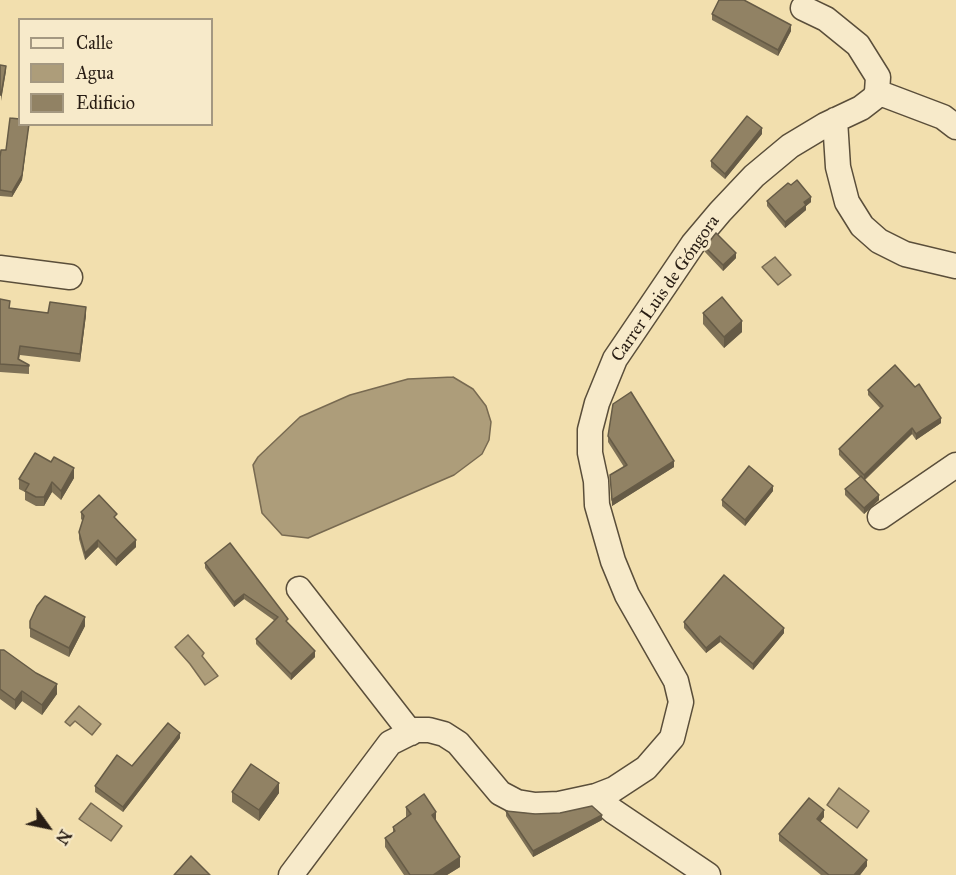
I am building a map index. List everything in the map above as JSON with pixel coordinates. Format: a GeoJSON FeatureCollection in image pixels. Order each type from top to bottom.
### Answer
{"type":"FeatureCollection","features":[{"type":"Feature","properties":{"kind":"street"},"geometry":{"type":"LineString","coordinates":[[803,8],[826,20],[858,45],[878,77],[877,92],[943,117],[956,127]]}},
{"type":"Feature","properties":{"kind":"street","name":"Carrer Luis de Góngora"},"geometry":{"type":"LineString","coordinates":[[411,733],[416,730],[429,730],[458,743],[500,794],[517,802],[535,805],[559,804],[596,796],[629,780],[660,753],[672,738],[681,702],[676,681],[627,595],[613,561],[597,505],[596,481],[590,453],[591,430],[605,379],[628,338],[648,313],[693,244],[753,177],[790,146],[861,108],[874,98],[877,92]]}},
{"type":"Feature","properties":{"kind":"street"},"geometry":{"type":"LineString","coordinates":[[835,120],[838,167],[847,202],[862,226],[879,241],[905,254],[956,266]]}},
{"type":"Feature","properties":{"kind":"street"},"geometry":{"type":"LineString","coordinates":[[0,268],[70,278]]}},
{"type":"Feature","properties":{"kind":"street"},"geometry":{"type":"LineString","coordinates":[[880,516],[956,465]]}},
{"type":"Feature","properties":{"kind":"street"},"geometry":{"type":"LineString","coordinates":[[291,875],[390,743],[411,733],[299,589]]}},
{"type":"Feature","properties":{"kind":"street"},"geometry":{"type":"LineString","coordinates":[[596,796],[613,811],[708,875]]}},
{"type":"Feature","properties":{"kind":"water"},"geometry":{"type":"Polygon","coordinates":[[[775,257],[791,275],[778,285],[762,267],[775,257]]]}},
{"type":"Feature","properties":{"kind":"water"},"geometry":{"type":"Polygon","coordinates":[[[453,377],[473,389],[486,406],[491,422],[489,440],[482,454],[454,475],[308,538],[282,535],[262,513],[253,465],[258,457],[300,417],[350,395],[408,379],[453,377]]]}},
{"type":"Feature","properties":{"kind":"water"},"geometry":{"type":"Polygon","coordinates":[[[188,635],[204,653],[202,656],[218,676],[205,685],[175,647],[188,635]]]}},
{"type":"Feature","properties":{"kind":"water"},"geometry":{"type":"Polygon","coordinates":[[[79,706],[101,724],[92,735],[75,721],[70,726],[65,722],[79,706]]]}},
{"type":"Feature","properties":{"kind":"water"},"geometry":{"type":"Polygon","coordinates":[[[839,788],[869,811],[857,828],[827,805],[839,788]]]}},
{"type":"Feature","properties":{"kind":"water"},"geometry":{"type":"Polygon","coordinates":[[[91,803],[122,826],[111,841],[79,819],[91,803]]]}},
{"type":"Feature","properties":{"kind":"building"},"geometry":{"type":"Polygon","coordinates":[[[719,0],[744,0],[791,25],[778,50],[712,14],[719,0]]]}},
{"type":"Feature","properties":{"kind":"building"},"geometry":{"type":"Polygon","coordinates":[[[0,65],[6,66],[1,95],[0,95],[0,65]]]}},
{"type":"Feature","properties":{"kind":"building"},"geometry":{"type":"Polygon","coordinates":[[[747,116],[762,128],[725,174],[711,161],[747,116]]]}},
{"type":"Feature","properties":{"kind":"building"},"geometry":{"type":"Polygon","coordinates":[[[10,118],[18,119],[18,126],[29,126],[22,175],[12,192],[0,190],[1,150],[6,150],[10,118]]]}},
{"type":"Feature","properties":{"kind":"building"},"geometry":{"type":"Polygon","coordinates":[[[797,180],[811,197],[804,202],[806,205],[785,222],[767,201],[788,183],[791,185],[797,180]]]}},
{"type":"Feature","properties":{"kind":"building"},"geometry":{"type":"Polygon","coordinates":[[[716,233],[736,253],[723,265],[705,247],[716,233]]]}},
{"type":"Feature","properties":{"kind":"building"},"geometry":{"type":"Polygon","coordinates":[[[722,297],[742,321],[724,337],[703,313],[722,297]]]}},
{"type":"Feature","properties":{"kind":"building"},"geometry":{"type":"Polygon","coordinates":[[[0,299],[10,301],[9,308],[48,313],[50,302],[86,307],[80,354],[20,346],[18,359],[29,366],[0,364],[0,299]]]}},
{"type":"Feature","properties":{"kind":"building"},"geometry":{"type":"Polygon","coordinates":[[[895,365],[915,387],[919,384],[941,418],[916,434],[912,428],[864,475],[839,449],[883,406],[868,390],[895,365]]]}},
{"type":"Feature","properties":{"kind":"building"},"geometry":{"type":"Polygon","coordinates":[[[631,392],[674,461],[612,500],[610,475],[627,465],[608,436],[613,404],[631,392]]]}},
{"type":"Feature","properties":{"kind":"building"},"geometry":{"type":"Polygon","coordinates":[[[35,453],[51,462],[54,457],[74,468],[61,491],[52,482],[44,497],[36,497],[25,491],[29,484],[19,479],[35,453]]]}},
{"type":"Feature","properties":{"kind":"building"},"geometry":{"type":"Polygon","coordinates":[[[749,466],[773,486],[745,520],[722,500],[749,466]]]}},
{"type":"Feature","properties":{"kind":"building"},"geometry":{"type":"Polygon","coordinates":[[[861,476],[879,495],[864,508],[845,489],[861,476]]]}},
{"type":"Feature","properties":{"kind":"building"},"geometry":{"type":"Polygon","coordinates":[[[99,495],[117,514],[114,517],[136,540],[116,559],[98,540],[85,553],[79,532],[84,516],[81,512],[99,495]]]}},
{"type":"Feature","properties":{"kind":"building"},"geometry":{"type":"Polygon","coordinates":[[[230,543],[288,619],[286,621],[315,651],[291,674],[256,639],[278,617],[244,594],[234,602],[205,563],[230,543]]]}},
{"type":"Feature","properties":{"kind":"building"},"geometry":{"type":"Polygon","coordinates":[[[724,575],[784,628],[753,664],[720,636],[706,648],[684,622],[724,575]]]}},
{"type":"Feature","properties":{"kind":"building"},"geometry":{"type":"Polygon","coordinates":[[[45,596],[85,617],[69,648],[30,628],[30,621],[37,606],[45,596]]]}},
{"type":"Feature","properties":{"kind":"building"},"geometry":{"type":"Polygon","coordinates":[[[0,650],[4,650],[36,673],[57,684],[42,705],[22,691],[15,700],[0,689],[0,650]]]}},
{"type":"Feature","properties":{"kind":"building"},"geometry":{"type":"Polygon","coordinates":[[[168,723],[180,733],[123,807],[95,786],[117,755],[132,766],[168,723]]]}},
{"type":"Feature","properties":{"kind":"building"},"geometry":{"type":"Polygon","coordinates":[[[251,764],[279,783],[259,810],[232,792],[251,764]]]}},
{"type":"Feature","properties":{"kind":"building"},"geometry":{"type":"Polygon","coordinates":[[[424,794],[436,812],[432,815],[460,857],[433,875],[410,875],[385,838],[395,831],[393,827],[411,814],[406,807],[424,794]]]}},
{"type":"Feature","properties":{"kind":"building"},"geometry":{"type":"Polygon","coordinates":[[[809,798],[824,810],[817,819],[867,860],[854,875],[829,875],[779,834],[809,798]]]}},
{"type":"Feature","properties":{"kind":"building"},"geometry":{"type":"Polygon","coordinates":[[[592,806],[602,815],[533,851],[506,811],[535,814],[560,813],[592,806]]]}},
{"type":"Feature","properties":{"kind":"building"},"geometry":{"type":"Polygon","coordinates":[[[191,856],[210,875],[174,875],[191,856]]]}}]}
